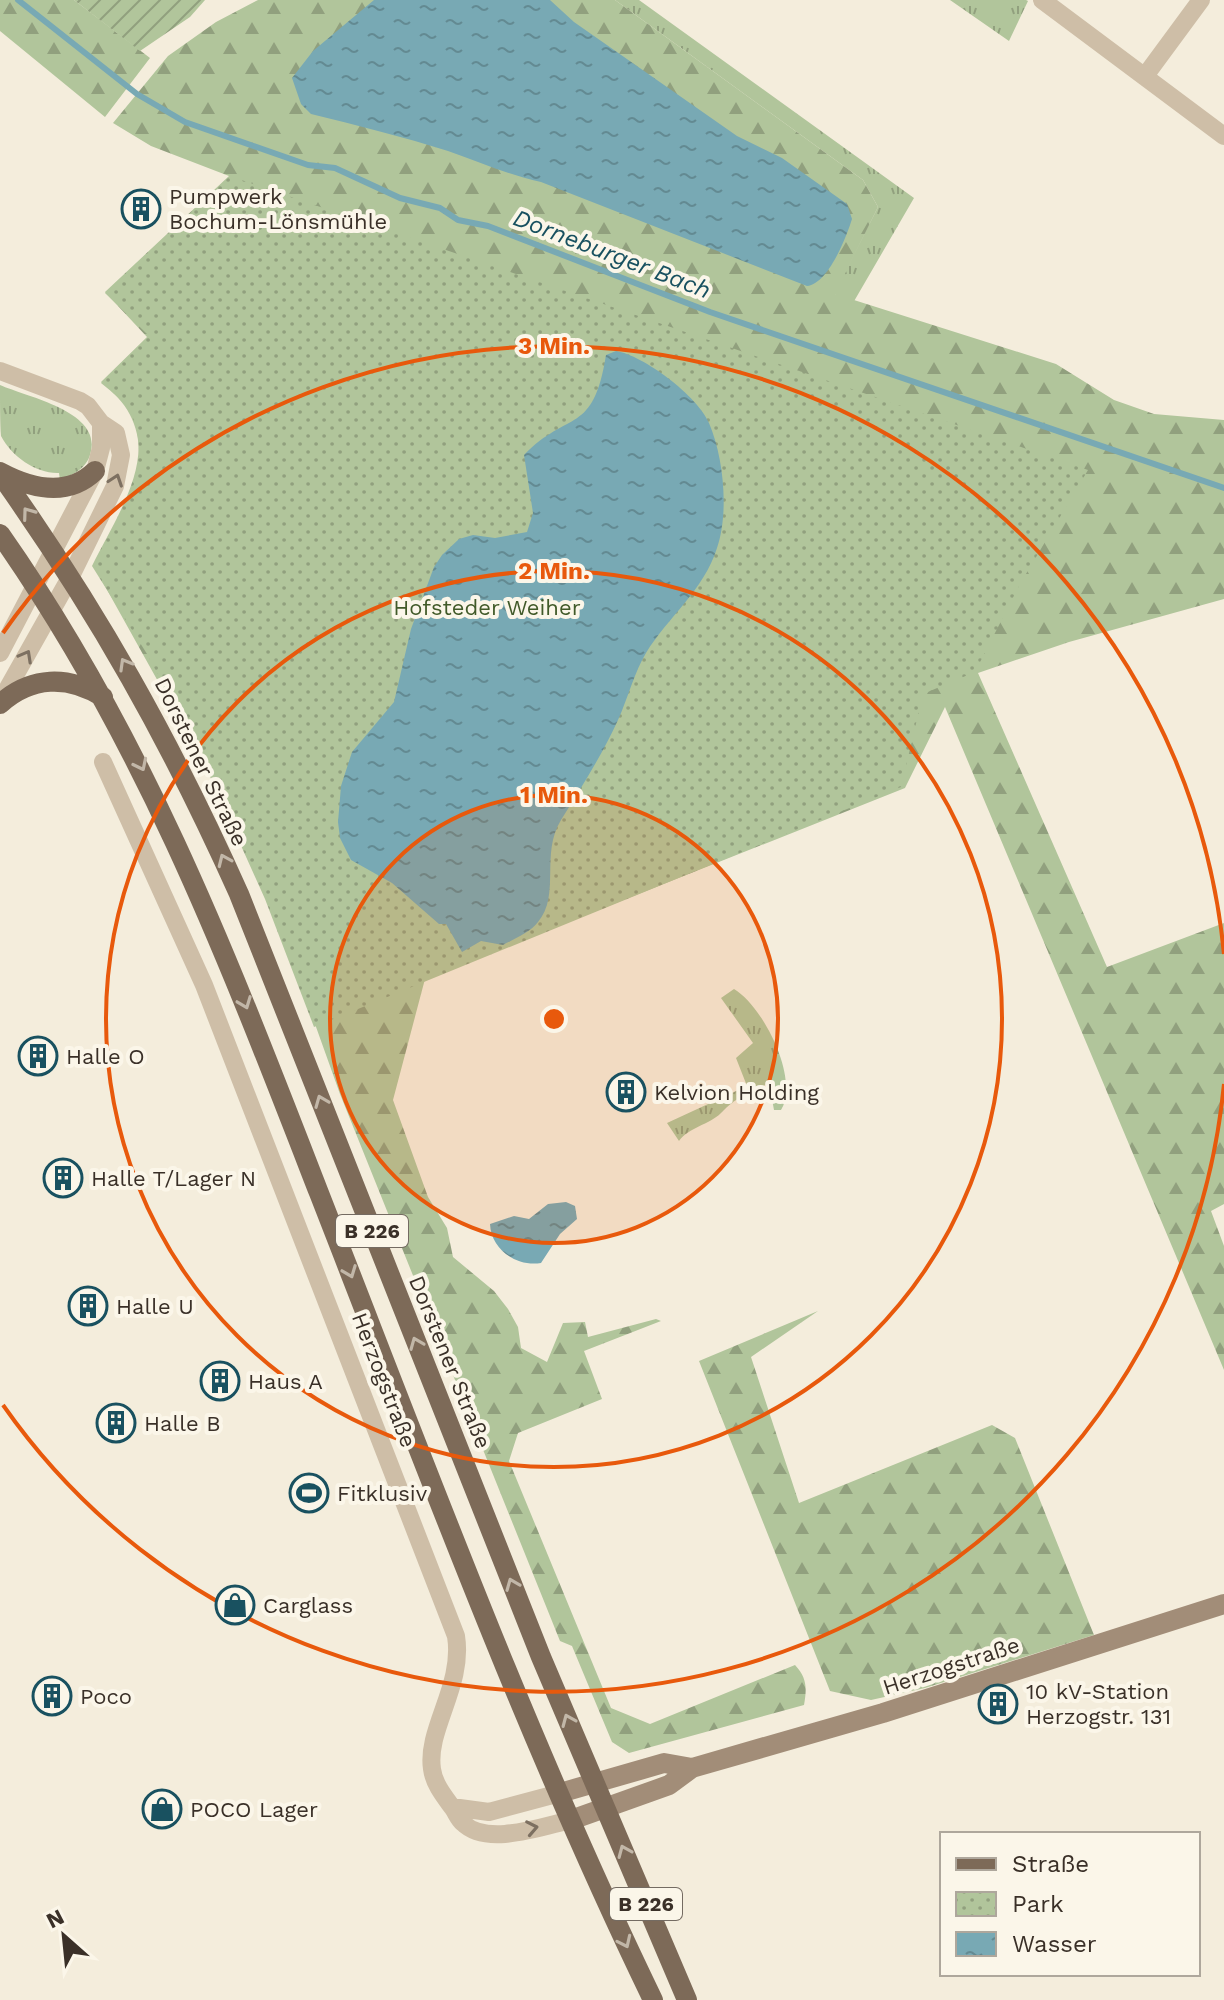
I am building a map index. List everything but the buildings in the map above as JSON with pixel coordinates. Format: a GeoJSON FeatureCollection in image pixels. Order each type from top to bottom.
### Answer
{"type":"FeatureCollection","features":[{"type":"Feature","properties":{"kind":"main road"},"geometry":{"type":"LineString","coordinates":[[0,473],[20,482],[54,488],[73,485],[95,471]]}},
{"type":"Feature","properties":{"kind":"main road","name":"Dorstener Straße"},"geometry":{"type":"LineString","coordinates":[[0,473],[71,576],[150,707],[239,894],[541,1657],[687,2000]]}},
{"type":"Feature","properties":{"kind":"main road","name":"B 226"},"geometry":{"type":"LineString","coordinates":[[0,534],[52,610],[137,757],[230,964],[446,1515],[571,1820],[653,2000]]}},
{"type":"Feature","properties":{"kind":"main road"},"geometry":{"type":"LineString","coordinates":[[0,703],[20,688],[57,680],[76,683],[103,697]]}},
{"type":"Feature","properties":{"kind":"street"},"geometry":{"type":"LineString","coordinates":[[1042,0],[1224,136]]}},
{"type":"Feature","properties":{"kind":"street"},"geometry":{"type":"LineString","coordinates":[[1145,76],[1201,0]]}},
{"type":"Feature","properties":{"kind":"street"},"geometry":{"type":"LineString","coordinates":[[0,371],[80,401],[101,423],[112,428],[119,441],[120,469],[71,576],[0,703]]}},
{"type":"Feature","properties":{"kind":"street"},"geometry":{"type":"LineString","coordinates":[[0,653],[95,471],[101,448],[101,423]]}},
{"type":"Feature","properties":{"kind":"street","name":"Herzogstraße"},"geometry":{"type":"LineString","coordinates":[[103,762],[170,907],[353,1365],[456,1636],[454,1682],[433,1748],[431,1768],[463,1823],[492,1833],[571,1820],[669,1785],[692,1768],[883,1713],[1224,1604]]}},
{"type":"Feature","properties":{"kind":"street","name":"Herzogstraße"},"geometry":{"type":"LineString","coordinates":[[452,1807],[489,1812],[664,1763],[692,1768]]}},
{"type":"Feature","properties":{"kind":"green space"},"geometry":{"type":"Polygon","coordinates":[[[0,0],[74,0],[150,58],[105,117],[0,31],[0,0]]]}},
{"type":"Feature","properties":{"kind":"green space"},"geometry":{"type":"Polygon","coordinates":[[[74,0],[205,0],[190,17],[140,51],[74,0]]]}},
{"type":"Feature","properties":{"kind":"green space","name":"Hofsteder Weiher"},"geometry":{"type":"Polygon","coordinates":[[[258,0],[615,0],[863,180],[878,207],[835,294],[1056,364],[1114,400],[1154,414],[1224,420],[1224,599],[1069,642],[978,673],[1107,967],[1224,923],[1224,1204],[1211,1211],[1224,1246],[1224,1370],[945,707],[905,788],[425,979],[393,1100],[428,1197],[447,1228],[453,1257],[494,1291],[508,1309],[518,1327],[521,1348],[547,1362],[563,1323],[585,1322],[588,1337],[656,1319],[661,1321],[584,1351],[602,1399],[518,1433],[509,1461],[611,1708],[650,1724],[795,1665],[804,1679],[804,1705],[629,1753],[612,1742],[572,1646],[560,1641],[340,1094],[271,901],[238,825],[101,579],[139,463],[139,450],[135,427],[126,408],[101,382],[147,337],[105,292],[229,176],[151,146],[113,123],[168,56],[216,22],[258,0]]]}},
{"type":"Feature","properties":{"kind":"green space"},"geometry":{"type":"Polygon","coordinates":[[[615,0],[639,0],[914,198],[853,303],[834,294],[878,207],[863,180],[615,0]]]}},
{"type":"Feature","properties":{"kind":"green space"},"geometry":{"type":"Polygon","coordinates":[[[950,0],[1026,0],[1028,1],[1009,41],[950,0]]]}},
{"type":"Feature","properties":{"kind":"green space","name":"Hofsteder Weiher"},"geometry":{"type":"Polygon","coordinates":[[[230,176],[1088,470],[1020,584],[975,672],[923,694],[901,787],[314,1027],[265,899],[203,761],[147,654],[92,566],[131,486],[139,444],[135,423],[124,404],[101,383],[149,336],[105,293],[230,176]]]}},
{"type":"Feature","properties":{"kind":"green space"},"geometry":{"type":"Polygon","coordinates":[[[0,385],[59,408],[84,426],[91,437],[91,451],[84,466],[60,480],[59,473],[42,471],[12,451],[1,436],[0,385]]]}},
{"type":"Feature","properties":{"kind":"green space"},"geometry":{"type":"Polygon","coordinates":[[[734,989],[756,1011],[776,1044],[786,1080],[786,1097],[781,1110],[774,1110],[769,1083],[738,1099],[679,1141],[667,1123],[747,1086],[736,1058],[753,1043],[721,998],[734,989]]]}},
{"type":"Feature","properties":{"kind":"green space"},"geometry":{"type":"Polygon","coordinates":[[[818,1311],[751,1357],[799,1503],[992,1425],[1015,1438],[1094,1635],[925,1688],[871,1700],[830,1691],[699,1361],[818,1311]]]}},
{"type":"Feature","properties":{"kind":"water"},"geometry":{"type":"Polygon","coordinates":[[[374,0],[550,0],[574,22],[737,136],[782,158],[847,204],[852,219],[835,259],[822,277],[807,286],[541,182],[448,151],[311,114],[301,104],[292,78],[313,51],[374,0]]]}},
{"type":"Feature","properties":{"kind":"water","name":"Hofsteder Weiher"},"geometry":{"type":"Polygon","coordinates":[[[616,351],[654,368],[682,389],[703,412],[714,437],[721,469],[724,502],[721,534],[704,577],[646,653],[612,733],[561,820],[552,846],[550,887],[545,911],[531,929],[503,945],[481,941],[462,952],[446,924],[439,924],[392,883],[351,860],[340,838],[341,786],[352,752],[394,702],[411,629],[434,567],[459,539],[473,535],[495,538],[527,532],[533,513],[524,455],[586,410],[601,381],[606,355],[616,351]]]}},
{"type":"Feature","properties":{"kind":"water"},"geometry":{"type":"Polygon","coordinates":[[[566,1202],[575,1206],[577,1219],[560,1234],[541,1263],[514,1259],[500,1248],[491,1233],[490,1224],[514,1216],[529,1219],[548,1204],[566,1202]]]}},
{"type":"Feature","properties":{"kind":"waterway","name":"Dorneburger Bach"},"geometry":{"type":"LineString","coordinates":[[18,0],[137,94],[185,122],[308,165],[335,168],[400,198],[440,208],[458,220],[488,226],[710,312],[1224,488]]}},
{"type":"Feature","properties":{"kind":"place","name":"Pumpwerk Bochum-Lönsmühle"},"geometry":{"type":"Point","coordinates":[141,209]}},
{"type":"Feature","properties":{"kind":"place","name":"Halle O"},"geometry":{"type":"Point","coordinates":[38,1056]}},
{"type":"Feature","properties":{"kind":"place","name":"Kelvion Holding"},"geometry":{"type":"Point","coordinates":[626,1092]}},
{"type":"Feature","properties":{"kind":"place","name":"Halle T/Lager N"},"geometry":{"type":"Point","coordinates":[63,1178]}},
{"type":"Feature","properties":{"kind":"place","name":"Halle U"},"geometry":{"type":"Point","coordinates":[88,1306]}},
{"type":"Feature","properties":{"kind":"place","name":"Haus A"},"geometry":{"type":"Point","coordinates":[220,1381]}},
{"type":"Feature","properties":{"kind":"place","name":"Halle B"},"geometry":{"type":"Point","coordinates":[116,1423]}},
{"type":"Feature","properties":{"kind":"place","name":"Fitklusiv"},"geometry":{"type":"Point","coordinates":[309,1493]}},
{"type":"Feature","properties":{"kind":"place","name":"Carglass"},"geometry":{"type":"Point","coordinates":[235,1605]}},
{"type":"Feature","properties":{"kind":"place","name":"Poco"},"geometry":{"type":"Point","coordinates":[52,1696]}},
{"type":"Feature","properties":{"kind":"place","name":"10 kV-Station Herzogstr. 131"},"geometry":{"type":"Point","coordinates":[998,1704]}},
{"type":"Feature","properties":{"kind":"place","name":"POCO Lager"},"geometry":{"type":"Point","coordinates":[162,1809]}}]}
